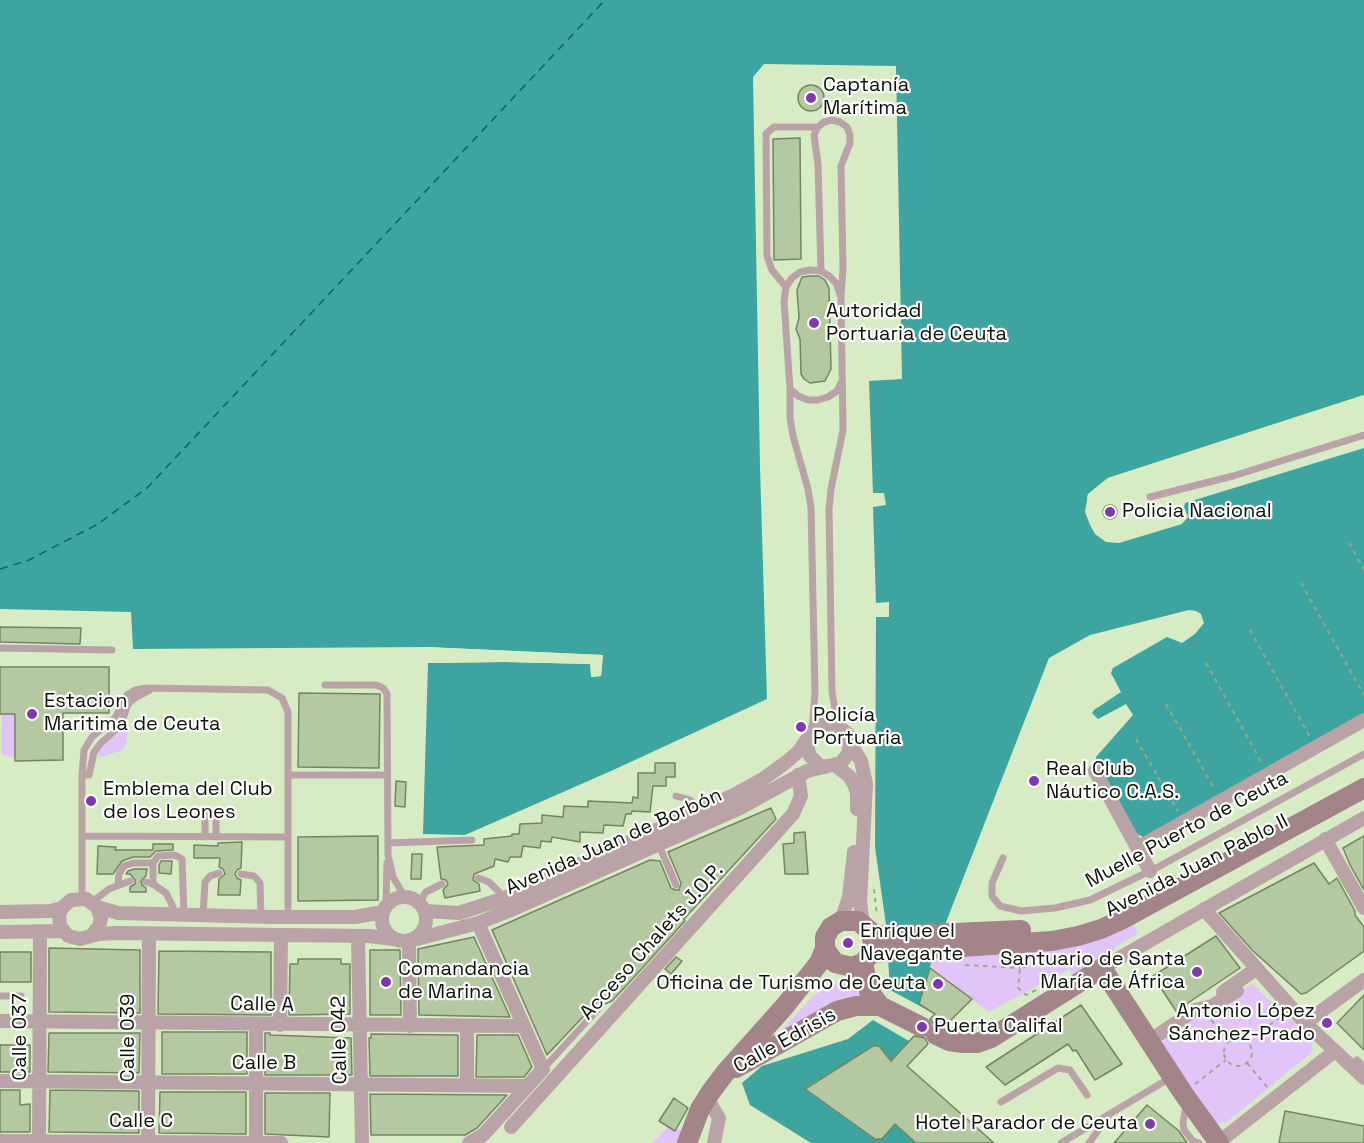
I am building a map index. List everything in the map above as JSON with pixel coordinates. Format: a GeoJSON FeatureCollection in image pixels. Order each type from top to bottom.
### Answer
{"type":"FeatureCollection","features":[{"type":"Feature","properties":{"kind":"main road","name":"Avenida Juan Pablo II"},"geometry":{"type":"LineString","coordinates":[[951,940],[1052,928],[1103,916],[1364,778]]}},
{"type":"Feature","properties":{"kind":"main road","name":"Avenida Juan Pablo II"},"geometry":{"type":"LineString","coordinates":[[951,940],[1052,941],[1101,929],[1364,788]]}},
{"type":"Feature","properties":{"kind":"main road"},"geometry":{"type":"LineString","coordinates":[[687,1143],[700,1109],[725,1073],[811,976],[825,949],[831,927],[841,921],[853,920],[875,940],[951,940]]}},
{"type":"Feature","properties":{"kind":"main road"},"geometry":{"type":"LineString","coordinates":[[825,949],[830,959],[840,966],[852,968],[875,940]]}},
{"type":"Feature","properties":{"kind":"main road"},"geometry":{"type":"LineString","coordinates":[[875,940],[869,991],[880,1006],[949,1041],[963,1043],[978,1043],[991,1038],[1102,968],[1181,1090],[1219,1143]]}},
{"type":"Feature","properties":{"kind":"main road","name":"Calle Edrisis"},"geometry":{"type":"LineString","coordinates":[[725,1073],[785,1042],[837,1011],[856,1006],[880,1006]]}},
{"type":"Feature","properties":{"kind":"street"},"geometry":{"type":"LineString","coordinates":[[1137,848],[1364,720]]}},
{"type":"Feature","properties":{"kind":"street"},"geometry":{"type":"LineString","coordinates":[[841,921],[851,887],[858,802],[857,793],[849,776],[814,761],[810,756],[808,750],[810,735],[825,724],[840,726],[847,733],[861,761],[866,784],[861,908],[875,940]]}},
{"type":"Feature","properties":{"kind":"street","name":"Avenida Juan de Borbón"},"geometry":{"type":"LineString","coordinates":[[422,907],[459,913],[506,898],[734,795],[763,779],[792,758],[810,735]]}},
{"type":"Feature","properties":{"kind":"street"},"geometry":{"type":"LineString","coordinates":[[830,766],[845,759],[850,742]]}},
{"type":"Feature","properties":{"kind":"street","name":"Avenida Juan de Borbón"},"geometry":{"type":"LineString","coordinates":[[411,940],[478,923],[740,808],[798,775],[816,768],[830,766]]}},
{"type":"Feature","properties":{"kind":"street"},"geometry":{"type":"LineString","coordinates":[[1095,771],[1150,871]]}},
{"type":"Feature","properties":{"kind":"street","name":"Acceso Chalets J.O.P."},"geometry":{"type":"LineString","coordinates":[[511,1127],[794,814],[801,796],[798,775]]}},
{"type":"Feature","properties":{"kind":"street"},"geometry":{"type":"LineString","coordinates":[[1102,968],[1364,818]]}},
{"type":"Feature","properties":{"kind":"street"},"geometry":{"type":"LineString","coordinates":[[1326,839],[1364,908]]}},
{"type":"Feature","properties":{"kind":"street"},"geometry":{"type":"LineString","coordinates":[[0,912],[62,908],[71,900],[90,902],[118,913],[355,917],[385,910],[394,900],[405,897],[422,907],[426,925],[423,931],[411,940],[281,935],[116,933],[91,936]]}},
{"type":"Feature","properties":{"kind":"street"},"geometry":{"type":"LineString","coordinates":[[0,932],[63,932],[74,938],[86,939],[99,926],[101,919],[90,902]]}},
{"type":"Feature","properties":{"kind":"street"},"geometry":{"type":"LineString","coordinates":[[62,908],[59,920],[63,932]]}},
{"type":"Feature","properties":{"kind":"street"},"geometry":{"type":"LineString","coordinates":[[1204,909],[1305,1023],[1364,1078]]}},
{"type":"Feature","properties":{"kind":"street"},"geometry":{"type":"LineString","coordinates":[[385,910],[383,927],[393,939]]}},
{"type":"Feature","properties":{"kind":"street"},"geometry":{"type":"LineString","coordinates":[[470,1143],[483,1135],[543,1069],[478,923]]}},
{"type":"Feature","properties":{"kind":"street","name":"Calle 037"},"geometry":{"type":"LineString","coordinates":[[39,1142],[40,932]]}},
{"type":"Feature","properties":{"kind":"street","name":"Calle 039"},"geometry":{"type":"LineString","coordinates":[[148,1142],[149,934]]}},
{"type":"Feature","properties":{"kind":"street"},"geometry":{"type":"LineString","coordinates":[[280,1025],[281,935]]}},
{"type":"Feature","properties":{"kind":"street","name":"Calle 042"},"geometry":{"type":"LineString","coordinates":[[358,937],[362,1143]]}},
{"type":"Feature","properties":{"kind":"street"},"geometry":{"type":"LineString","coordinates":[[411,940],[411,1026]]}},
{"type":"Feature","properties":{"kind":"street"},"geometry":{"type":"LineString","coordinates":[[1149,1041],[1256,969]]}},
{"type":"Feature","properties":{"kind":"street"},"geometry":{"type":"LineString","coordinates":[[1305,1023],[1364,980]]}},
{"type":"Feature","properties":{"kind":"street"},"geometry":{"type":"LineString","coordinates":[[1200,1008],[1212,1006],[1237,991]]}},
{"type":"Feature","properties":{"kind":"street","name":"Calle A"},"geometry":{"type":"LineString","coordinates":[[0,1021],[524,1026]]}},
{"type":"Feature","properties":{"kind":"street"},"geometry":{"type":"LineString","coordinates":[[256,1024],[256,1143]]}},
{"type":"Feature","properties":{"kind":"street"},"geometry":{"type":"LineString","coordinates":[[467,1026],[467,1085]]}},
{"type":"Feature","properties":{"kind":"street"},"geometry":{"type":"LineString","coordinates":[[1219,1143],[1335,1051]]}},
{"type":"Feature","properties":{"kind":"street","name":"Calle B"},"geometry":{"type":"LineString","coordinates":[[0,1081],[528,1086]]}},
{"type":"Feature","properties":{"kind":"street"},"geometry":{"type":"LineString","coordinates":[[707,1098],[719,1118],[714,1143]]}},
{"type":"Feature","properties":{"kind":"street","name":"Calle C"},"geometry":{"type":"LineString","coordinates":[[0,1141],[281,1143]]}},
{"type":"Feature","properties":{"kind":"lane"},"geometry":{"type":"LineString","coordinates":[[821,271],[818,164],[814,135],[818,127],[832,120],[840,122],[847,128],[850,135],[850,143],[842,166],[843,430],[829,499],[833,704],[840,726]]}},
{"type":"Feature","properties":{"kind":"lane"},"geometry":{"type":"LineString","coordinates":[[786,287],[772,270],[767,256],[766,134],[774,127],[818,127]]}},
{"type":"Feature","properties":{"kind":"lane"},"geometry":{"type":"LineString","coordinates":[[810,735],[815,706],[811,508],[791,427],[784,301],[786,287],[792,279],[800,272],[810,270],[821,271],[829,276],[836,283],[841,297]]}},
{"type":"Feature","properties":{"kind":"lane"},"geometry":{"type":"LineString","coordinates":[[790,389],[798,396],[808,400],[818,400],[837,391],[842,381]]}},
{"type":"Feature","properties":{"kind":"lane"},"geometry":{"type":"LineString","coordinates":[[1150,497],[1233,476],[1364,435]]}},
{"type":"Feature","properties":{"kind":"lane"},"geometry":{"type":"LineString","coordinates":[[0,648],[112,650]]}},
{"type":"Feature","properties":{"kind":"lane"},"geometry":{"type":"LineString","coordinates":[[325,685],[376,685],[385,691],[387,698],[388,855],[385,910]]}},
{"type":"Feature","properties":{"kind":"lane"},"geometry":{"type":"LineString","coordinates":[[130,882],[118,885],[90,902],[82,836],[85,775],[99,744],[121,725],[129,704],[136,697],[154,688],[268,690],[278,694],[285,702],[288,712],[288,916]]}},
{"type":"Feature","properties":{"kind":"lane","name":"Muelle Puerto de Ceuta"},"geometry":{"type":"LineString","coordinates":[[1003,858],[992,883],[992,896],[1000,906],[1022,911],[1055,909],[1090,900],[1150,871],[1364,754]]}},
{"type":"Feature","properties":{"kind":"lane"},"geometry":{"type":"LineString","coordinates":[[288,775],[387,775]]}},
{"type":"Feature","properties":{"kind":"lane"},"geometry":{"type":"LineString","coordinates":[[676,796],[690,800],[701,809]]}},
{"type":"Feature","properties":{"kind":"lane"},"geometry":{"type":"LineString","coordinates":[[216,811],[216,837]]}},
{"type":"Feature","properties":{"kind":"lane"},"geometry":{"type":"LineString","coordinates":[[205,813],[205,837]]}},
{"type":"Feature","properties":{"kind":"lane"},"geometry":{"type":"LineString","coordinates":[[82,836],[288,837]]}},
{"type":"Feature","properties":{"kind":"lane"},"geometry":{"type":"LineString","coordinates":[[388,843],[472,840]]}},
{"type":"Feature","properties":{"kind":"lane"},"geometry":{"type":"LineString","coordinates":[[658,843],[676,885]]}},
{"type":"Feature","properties":{"kind":"lane"},"geometry":{"type":"LineString","coordinates":[[163,854],[175,855],[182,859],[179,914],[166,893],[149,883],[153,863],[163,854]]}},
{"type":"Feature","properties":{"kind":"lane"},"geometry":{"type":"LineString","coordinates":[[388,855],[393,877],[405,897]]}},
{"type":"Feature","properties":{"kind":"lane"},"geometry":{"type":"LineString","coordinates":[[118,885],[119,874],[124,866],[132,863],[153,863]]}},
{"type":"Feature","properties":{"kind":"lane"},"geometry":{"type":"LineString","coordinates":[[203,915],[205,882],[210,876],[219,873]]}},
{"type":"Feature","properties":{"kind":"lane"},"geometry":{"type":"LineString","coordinates":[[241,874],[254,876],[260,883],[261,916]]}},
{"type":"Feature","properties":{"kind":"lane"},"geometry":{"type":"LineString","coordinates":[[478,878],[489,882],[506,898]]}},
{"type":"Feature","properties":{"kind":"lane"},"geometry":{"type":"LineString","coordinates":[[422,907],[426,892],[442,884]]}},
{"type":"Feature","properties":{"kind":"lane"},"geometry":{"type":"LineString","coordinates":[[0,996],[21,996]]}},
{"type":"Feature","properties":{"kind":"lane"},"geometry":{"type":"LineString","coordinates":[[543,1069],[600,1007]]}},
{"type":"Feature","properties":{"kind":"lane"},"geometry":{"type":"LineString","coordinates":[[1357,1060],[1364,1067]]}},
{"type":"Feature","properties":{"kind":"lane"},"geometry":{"type":"LineString","coordinates":[[1001,1102],[1058,1068],[1070,1070],[1087,1095]]}},
{"type":"Feature","properties":{"kind":"lane"},"geometry":{"type":"LineString","coordinates":[[1061,1143],[1109,1115],[1181,1090],[1184,1130],[1192,1141],[1199,1143]]}},
{"type":"Feature","properties":{"kind":"lane"},"geometry":{"type":"LineString","coordinates":[[1089,1143],[1109,1115]]}},
{"type":"Feature","properties":{"kind":"lane"},"geometry":{"type":"LineString","coordinates":[[1212,1143],[1219,1143]]}},
{"type":"Feature","properties":{"kind":"path"},"geometry":{"type":"LineString","coordinates":[[1349,543],[1364,570]]}},
{"type":"Feature","properties":{"kind":"path"},"geometry":{"type":"LineString","coordinates":[[1301,583],[1364,695]]}},
{"type":"Feature","properties":{"kind":"path"},"geometry":{"type":"LineString","coordinates":[[1250,630],[1313,743]]}},
{"type":"Feature","properties":{"kind":"path"},"geometry":{"type":"LineString","coordinates":[[1206,663],[1266,770]]}},
{"type":"Feature","properties":{"kind":"path"},"geometry":{"type":"LineString","coordinates":[[1166,704],[1218,796]]}},
{"type":"Feature","properties":{"kind":"path"},"geometry":{"type":"LineString","coordinates":[[1136,739],[1181,817]]}},
{"type":"Feature","properties":{"kind":"path"},"geometry":{"type":"LineString","coordinates":[[862,873],[873,874],[875,940]]}},
{"type":"Feature","properties":{"kind":"path"},"geometry":{"type":"LineString","coordinates":[[965,965],[1020,968],[1065,956]]}},
{"type":"Feature","properties":{"kind":"path"},"geometry":{"type":"LineString","coordinates":[[1020,968],[1018,988],[1026,995],[1037,989]]}},
{"type":"Feature","properties":{"kind":"path"},"geometry":{"type":"LineString","coordinates":[[1200,1008],[1229,1040]]}},
{"type":"Feature","properties":{"kind":"path"},"geometry":{"type":"LineString","coordinates":[[1248,1042],[1291,1008]]}},
{"type":"Feature","properties":{"kind":"path"},"geometry":{"type":"LineString","coordinates":[[1237,1037],[1248,1042],[1252,1055],[1247,1063],[1234,1066],[1226,1060],[1224,1048],[1229,1040],[1237,1037]]}},
{"type":"Feature","properties":{"kind":"path"},"geometry":{"type":"LineString","coordinates":[[1181,1090],[1226,1060]]}},
{"type":"Feature","properties":{"kind":"path"},"geometry":{"type":"LineString","coordinates":[[1247,1063],[1275,1097]]}},
{"type":"Feature","properties":{"kind":"shaded area"},"geometry":{"type":"Polygon","coordinates":[[[2,714],[15,714],[15,758],[3,755],[1,752],[2,714]]]}},
{"type":"Feature","properties":{"kind":"shaded area"},"geometry":{"type":"Polygon","coordinates":[[[127,724],[129,726],[123,750],[101,757],[98,755],[101,748],[127,724]]]}},
{"type":"Feature","properties":{"kind":"shaded area"},"geometry":{"type":"Polygon","coordinates":[[[1132,920],[1138,934],[1115,947],[1113,951],[1072,975],[1069,969],[989,1012],[930,968],[933,956],[1132,920]]]}},
{"type":"Feature","properties":{"kind":"shaded area"},"geometry":{"type":"Polygon","coordinates":[[[860,977],[864,998],[844,998],[838,1008],[827,1004],[805,1023],[778,1034],[814,995],[846,978],[860,977]]]}},
{"type":"Feature","properties":{"kind":"shaded area"},"geometry":{"type":"Polygon","coordinates":[[[1252,984],[1313,1040],[1311,1053],[1227,1122],[1215,1123],[1159,1047],[1167,1036],[1252,984]]]}},
{"type":"Feature","properties":{"kind":"shaded area"},"geometry":{"type":"Polygon","coordinates":[[[669,1126],[682,1130],[678,1143],[652,1143],[669,1126]]]}},
{"type":"Feature","properties":{"kind":"water"},"geometry":{"type":"Polygon","coordinates":[[[0,0],[1364,0],[1364,395],[1108,478],[1088,494],[1085,512],[1095,534],[1106,542],[1119,543],[1182,524],[1188,517],[1184,507],[1185,503],[1364,448],[1364,714],[1145,838],[1137,834],[1096,763],[1096,757],[1133,715],[1126,704],[1098,719],[1092,713],[1121,692],[1111,673],[1113,668],[1167,637],[1182,643],[1195,634],[1204,623],[1201,614],[1189,610],[1090,635],[1049,658],[934,953],[919,1004],[935,1014],[891,1062],[879,1046],[873,1046],[805,1088],[875,1139],[889,1119],[916,1143],[811,1143],[750,1105],[742,1083],[762,1066],[848,1039],[873,1020],[890,990],[886,925],[875,847],[876,617],[889,617],[889,602],[876,603],[873,507],[886,505],[884,493],[873,493],[869,381],[902,379],[896,66],[764,64],[753,77],[767,699],[465,835],[423,834],[428,663],[591,664],[591,677],[601,676],[603,655],[426,647],[133,649],[131,612],[0,609],[0,0]]]}},
{"type":"Feature","properties":{"kind":"pier"},"geometry":{"type":"Polygon","coordinates":[[[1364,395],[1364,398],[1109,481],[1090,496],[1090,500],[1087,498],[1088,494],[1108,478],[1364,395]]]}},
{"type":"Feature","properties":{"kind":"pier"},"geometry":{"type":"Polygon","coordinates":[[[426,647],[603,655],[601,676],[591,677],[590,664],[428,663],[427,660],[591,661],[594,663],[594,674],[598,673],[600,658],[426,650],[426,647]]]}},
{"type":"Feature","properties":{"kind":"pier"},"geometry":{"type":"Polygon","coordinates":[[[890,990],[935,1014],[909,1041],[873,1020],[890,990]]]}},
{"type":"Feature","properties":{"kind":"building","name":"Captanía Marítima"},"geometry":{"type":"Polygon","coordinates":[[[811,85],[820,89],[824,98],[820,107],[811,111],[802,107],[798,98],[802,89],[811,85]]]}},
{"type":"Feature","properties":{"kind":"building"},"geometry":{"type":"Polygon","coordinates":[[[800,138],[801,259],[774,260],[773,139],[800,138]]]}},
{"type":"Feature","properties":{"kind":"building","name":"Autoridad Portuaria de Ceuta"},"geometry":{"type":"Polygon","coordinates":[[[819,276],[825,280],[829,288],[831,369],[825,381],[810,383],[801,374],[800,339],[796,329],[799,318],[797,290],[802,277],[819,276]]]}},
{"type":"Feature","properties":{"kind":"building","name":"Policia Nacional"},"geometry":{"type":"Polygon","coordinates":[[[1110,505],[1115,507],[1117,512],[1115,517],[1110,519],[1105,517],[1103,512],[1105,507],[1110,505]]]}},
{"type":"Feature","properties":{"kind":"building"},"geometry":{"type":"Polygon","coordinates":[[[0,627],[81,628],[80,644],[0,642],[0,627]]]}},
{"type":"Feature","properties":{"kind":"building","name":"Estacion Maritima de Ceuta"},"geometry":{"type":"Polygon","coordinates":[[[0,667],[109,667],[109,713],[63,713],[63,760],[15,761],[15,714],[0,714],[0,667]]]}},
{"type":"Feature","properties":{"kind":"building"},"geometry":{"type":"Polygon","coordinates":[[[299,693],[380,694],[379,768],[298,767],[299,693]]]}},
{"type":"Feature","properties":{"kind":"building"},"geometry":{"type":"Polygon","coordinates":[[[655,763],[675,763],[675,777],[666,777],[666,786],[653,786],[650,812],[632,811],[631,814],[626,814],[623,826],[604,825],[603,833],[580,832],[580,842],[552,837],[551,842],[541,841],[540,848],[523,846],[521,857],[510,857],[508,862],[495,859],[494,866],[474,874],[473,880],[479,884],[480,891],[445,898],[443,890],[448,884],[446,880],[441,879],[437,847],[484,845],[484,839],[519,834],[520,824],[542,823],[542,815],[563,817],[564,806],[588,807],[588,801],[632,803],[633,797],[638,798],[638,773],[655,773],[655,763]]]}},
{"type":"Feature","properties":{"kind":"building"},"geometry":{"type":"Polygon","coordinates":[[[396,781],[406,782],[405,807],[395,806],[396,781]]]}},
{"type":"Feature","properties":{"kind":"building"},"geometry":{"type":"Polygon","coordinates":[[[771,808],[776,819],[627,985],[612,1001],[605,1004],[601,1001],[596,1003],[547,1055],[492,930],[650,860],[660,861],[671,888],[679,890],[681,883],[668,852],[771,808]]]}},
{"type":"Feature","properties":{"kind":"building"},"geometry":{"type":"Polygon","coordinates":[[[805,832],[808,874],[785,874],[783,844],[794,843],[794,833],[805,832]]]}},
{"type":"Feature","properties":{"kind":"building"},"geometry":{"type":"Polygon","coordinates":[[[378,836],[378,900],[298,901],[298,837],[378,836]]]}},
{"type":"Feature","properties":{"kind":"building"},"geometry":{"type":"Polygon","coordinates":[[[1364,836],[1364,890],[1343,848],[1364,836]]]}},
{"type":"Feature","properties":{"kind":"building"},"geometry":{"type":"Polygon","coordinates":[[[242,842],[241,868],[235,874],[241,880],[240,895],[218,895],[219,879],[225,874],[219,867],[220,858],[194,858],[194,845],[218,846],[218,843],[242,842]]]}},
{"type":"Feature","properties":{"kind":"building"},"geometry":{"type":"Polygon","coordinates":[[[153,844],[173,844],[173,850],[156,851],[150,857],[133,857],[122,861],[113,874],[97,874],[98,846],[116,847],[115,850],[153,850],[153,844]]]}},
{"type":"Feature","properties":{"kind":"building"},"geometry":{"type":"Polygon","coordinates":[[[412,854],[422,854],[421,879],[411,879],[412,854]]]}},
{"type":"Feature","properties":{"kind":"building"},"geometry":{"type":"Polygon","coordinates":[[[161,861],[172,861],[171,874],[159,873],[161,861]]]}},
{"type":"Feature","properties":{"kind":"building"},"geometry":{"type":"Polygon","coordinates":[[[1314,863],[1329,884],[1337,878],[1355,915],[1364,927],[1364,951],[1306,993],[1301,994],[1253,951],[1219,913],[1314,863]]]}},
{"type":"Feature","properties":{"kind":"building"},"geometry":{"type":"Polygon","coordinates":[[[134,869],[147,869],[146,876],[141,881],[146,892],[130,892],[130,887],[135,884],[135,880],[130,874],[126,874],[134,869]]]}},
{"type":"Feature","properties":{"kind":"building","name":"Santuario de Santa María de África"},"geometry":{"type":"Polygon","coordinates":[[[1216,936],[1240,968],[1176,1011],[1153,976],[1216,936]]]}},
{"type":"Feature","properties":{"kind":"building"},"geometry":{"type":"Polygon","coordinates":[[[474,937],[510,1017],[419,1015],[418,949],[474,937]]]}},
{"type":"Feature","properties":{"kind":"building"},"geometry":{"type":"Polygon","coordinates":[[[49,948],[140,950],[140,1013],[49,1012],[49,948]]]}},
{"type":"Feature","properties":{"kind":"building","name":"Comandancia de Marina"},"geometry":{"type":"Polygon","coordinates":[[[370,950],[400,950],[401,1015],[370,1015],[370,950]]]}},
{"type":"Feature","properties":{"kind":"building"},"geometry":{"type":"Polygon","coordinates":[[[159,951],[271,952],[271,1015],[158,1014],[159,951]]]}},
{"type":"Feature","properties":{"kind":"building"},"geometry":{"type":"Polygon","coordinates":[[[0,952],[31,952],[31,982],[0,982],[0,952]]]}},
{"type":"Feature","properties":{"kind":"building"},"geometry":{"type":"Polygon","coordinates":[[[676,957],[682,961],[671,974],[665,969],[676,957]]]}},
{"type":"Feature","properties":{"kind":"building"},"geometry":{"type":"Polygon","coordinates":[[[298,959],[341,959],[341,964],[350,964],[350,1014],[289,1015],[290,964],[298,964],[298,959]]]}},
{"type":"Feature","properties":{"kind":"building","name":"Oficina de Turismo de Ceuta"},"geometry":{"type":"Polygon","coordinates":[[[930,968],[972,999],[945,1026],[933,1024],[930,1019],[935,1014],[919,1004],[930,968]]]}},
{"type":"Feature","properties":{"kind":"building"},"geometry":{"type":"Polygon","coordinates":[[[1364,995],[1364,1050],[1337,1023],[1364,995]]]}},
{"type":"Feature","properties":{"kind":"building"},"geometry":{"type":"Polygon","coordinates":[[[1081,1005],[1122,1064],[1095,1080],[1076,1050],[1073,1051],[1068,1044],[1005,1085],[986,1067],[1081,1005]]]}},
{"type":"Feature","properties":{"kind":"building"},"geometry":{"type":"Polygon","coordinates":[[[162,1032],[247,1032],[247,1074],[162,1074],[162,1032]]]}},
{"type":"Feature","properties":{"kind":"building"},"geometry":{"type":"Polygon","coordinates":[[[49,1033],[140,1033],[139,1073],[48,1072],[49,1033]]]}},
{"type":"Feature","properties":{"kind":"building"},"geometry":{"type":"Polygon","coordinates":[[[265,1033],[351,1038],[352,1075],[265,1075],[265,1033]]]}},
{"type":"Feature","properties":{"kind":"building"},"geometry":{"type":"Polygon","coordinates":[[[371,1034],[458,1035],[458,1076],[370,1076],[369,1038],[371,1034]]]}},
{"type":"Feature","properties":{"kind":"building"},"geometry":{"type":"Polygon","coordinates":[[[477,1035],[518,1035],[532,1067],[524,1077],[476,1077],[477,1035]]]}},
{"type":"Feature","properties":{"kind":"building"},"geometry":{"type":"Polygon","coordinates":[[[914,1036],[925,1038],[928,1044],[907,1066],[994,1143],[916,1143],[895,1124],[882,1139],[875,1139],[805,1089],[873,1046],[879,1046],[891,1061],[914,1036]]]}},
{"type":"Feature","properties":{"kind":"building"},"geometry":{"type":"Polygon","coordinates":[[[0,1045],[30,1045],[30,1072],[0,1072],[0,1045]]]}},
{"type":"Feature","properties":{"kind":"building"},"geometry":{"type":"Polygon","coordinates":[[[0,1090],[20,1090],[20,1105],[30,1104],[30,1132],[0,1132],[0,1090]]]}},
{"type":"Feature","properties":{"kind":"building"},"geometry":{"type":"Polygon","coordinates":[[[50,1090],[139,1091],[139,1133],[49,1132],[50,1090]]]}},
{"type":"Feature","properties":{"kind":"building"},"geometry":{"type":"Polygon","coordinates":[[[160,1092],[246,1092],[246,1134],[159,1133],[160,1092]]]}},
{"type":"Feature","properties":{"kind":"building"},"geometry":{"type":"Polygon","coordinates":[[[265,1093],[330,1093],[329,1137],[265,1134],[265,1093]]]}},
{"type":"Feature","properties":{"kind":"building"},"geometry":{"type":"Polygon","coordinates":[[[370,1094],[507,1095],[477,1128],[465,1135],[371,1135],[370,1094]]]}},
{"type":"Feature","properties":{"kind":"building"},"geometry":{"type":"Polygon","coordinates":[[[674,1098],[688,1108],[675,1131],[659,1121],[674,1098]]]}},
{"type":"Feature","properties":{"kind":"building","name":"Hotel Parador de Ceuta"},"geometry":{"type":"Polygon","coordinates":[[[1147,1105],[1179,1131],[1187,1143],[1114,1143],[1147,1105]]]}},
{"type":"Feature","properties":{"kind":"building"},"geometry":{"type":"Polygon","coordinates":[[[1285,1111],[1364,1126],[1364,1143],[1279,1143],[1285,1111]]]}},
{"type":"Feature","properties":{"kind":"ferry route"},"geometry":{"type":"LineString","coordinates":[[0,569],[29,560],[98,524],[147,488],[605,0]]}},
{"type":"Feature","properties":{"kind":"place","name":"Captanía Marítima"},"geometry":{"type":"Point","coordinates":[811,98]}},
{"type":"Feature","properties":{"kind":"place","name":"Autoridad Portuaria de Ceuta"},"geometry":{"type":"Point","coordinates":[814,323]}},
{"type":"Feature","properties":{"kind":"place","name":"Policia Nacional"},"geometry":{"type":"Point","coordinates":[1110,512]}},
{"type":"Feature","properties":{"kind":"place","name":"Estacion Maritima de Ceuta"},"geometry":{"type":"Point","coordinates":[32,714]}},
{"type":"Feature","properties":{"kind":"place","name":"Policía Portuaria"},"geometry":{"type":"Point","coordinates":[801,727]}},
{"type":"Feature","properties":{"kind":"place","name":"Real Club Náutico C.A.S."},"geometry":{"type":"Point","coordinates":[1034,781]}},
{"type":"Feature","properties":{"kind":"place","name":"Emblema del Club de los Leones"},"geometry":{"type":"Point","coordinates":[91,801]}},
{"type":"Feature","properties":{"kind":"place","name":"Enrique el Navegante"},"geometry":{"type":"Point","coordinates":[848,943]}},
{"type":"Feature","properties":{"kind":"place","name":"Santuario de Santa María de África"},"geometry":{"type":"Point","coordinates":[1197,972]}},
{"type":"Feature","properties":{"kind":"place","name":"Comandancia de Marina"},"geometry":{"type":"Point","coordinates":[386,982]}},
{"type":"Feature","properties":{"kind":"place","name":"Oficina de Turismo de Ceuta"},"geometry":{"type":"Point","coordinates":[938,984]}},
{"type":"Feature","properties":{"kind":"place","name":"Antonio López Sánchez-Prado"},"geometry":{"type":"Point","coordinates":[1327,1023]}},
{"type":"Feature","properties":{"kind":"place","name":"Puerta Califal"},"geometry":{"type":"Point","coordinates":[922,1027]}},
{"type":"Feature","properties":{"kind":"place","name":"Hotel Parador de Ceuta"},"geometry":{"type":"Point","coordinates":[1150,1124]}}]}
